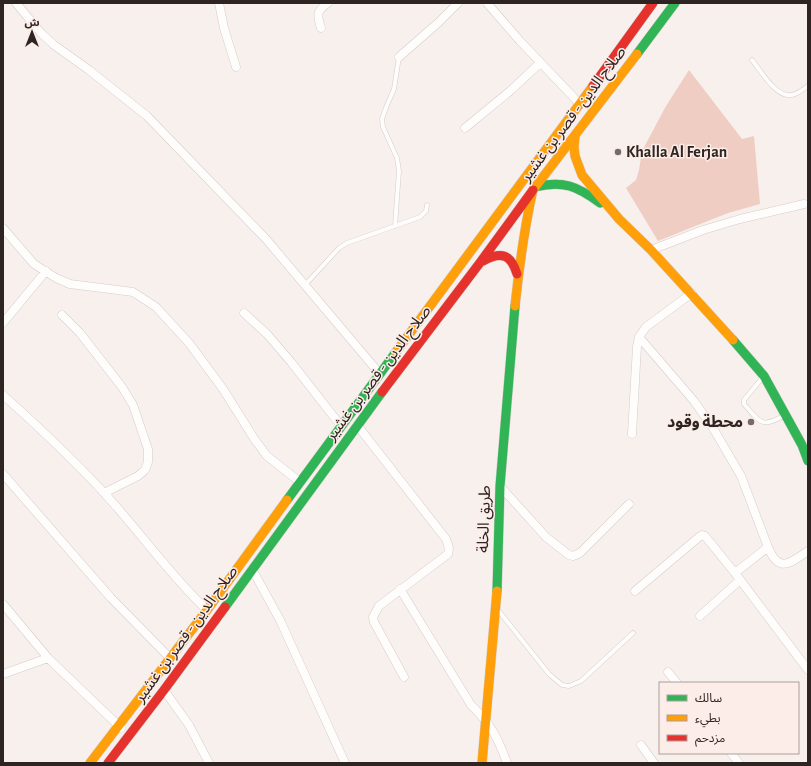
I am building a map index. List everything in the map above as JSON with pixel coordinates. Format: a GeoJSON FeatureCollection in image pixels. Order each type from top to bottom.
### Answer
{"type":"FeatureCollection","features":[{"type":"Feature","properties":{"kind":"main road"},"geometry":{"type":"LineString","coordinates":[[90,763],[207,610],[653,3]]}},
{"type":"Feature","properties":{"kind":"main road","name":"صلاح الدين - قصر بن غشير"},"geometry":{"type":"LineString","coordinates":[[108,763],[164,690],[357,424],[675,3]]}},
{"type":"Feature","properties":{"kind":"main road"},"geometry":{"type":"LineString","coordinates":[[575,136],[574,152],[578,168],[582,175],[619,219]]}},
{"type":"Feature","properties":{"kind":"main road"},"geometry":{"type":"LineString","coordinates":[[533,190],[556,184],[577,187],[584,190],[619,219],[651,250],[721,325],[764,376],[805,443],[808,461]]}},
{"type":"Feature","properties":{"kind":"main road","name":"طريق الخلة"},"geometry":{"type":"LineString","coordinates":[[482,763],[496,608],[500,486],[518,276],[525,226],[533,190]]}},
{"type":"Feature","properties":{"kind":"main road"},"geometry":{"type":"LineString","coordinates":[[479,264],[495,254],[502,255],[508,257],[513,262],[518,276]]}},
{"type":"Feature","properties":{"kind":"street"},"geometry":{"type":"LineString","coordinates":[[16,3],[41,33],[54,45],[89,70],[147,116],[266,239],[380,374]]}},
{"type":"Feature","properties":{"kind":"street"},"geometry":{"type":"LineString","coordinates":[[219,3],[224,28],[236,67]]}},
{"type":"Feature","properties":{"kind":"street"},"geometry":{"type":"LineString","coordinates":[[321,28],[318,13],[323,6],[328,3]]}},
{"type":"Feature","properties":{"kind":"street"},"geometry":{"type":"LineString","coordinates":[[399,57],[458,3]]}},
{"type":"Feature","properties":{"kind":"street"},"geometry":{"type":"LineString","coordinates":[[487,3],[540,63],[580,104]]}},
{"type":"Feature","properties":{"kind":"street"},"geometry":{"type":"LineString","coordinates":[[465,128],[540,63]]}},
{"type":"Feature","properties":{"kind":"street"},"geometry":{"type":"LineString","coordinates":[[651,250],[703,230],[733,221],[804,204]]}},
{"type":"Feature","properties":{"kind":"street"},"geometry":{"type":"LineString","coordinates":[[3,228],[34,264],[56,278],[70,284],[133,292],[156,306],[189,343],[223,389],[255,440],[267,456],[300,482]]}},
{"type":"Feature","properties":{"kind":"street"},"geometry":{"type":"LineString","coordinates":[[3,322],[46,272]]}},
{"type":"Feature","properties":{"kind":"street"},"geometry":{"type":"LineString","coordinates":[[632,434],[637,347],[639,337],[646,328],[692,293]]}},
{"type":"Feature","properties":{"kind":"street"},"geometry":{"type":"LineString","coordinates":[[244,313],[267,334],[341,426]]}},
{"type":"Feature","properties":{"kind":"street"},"geometry":{"type":"LineString","coordinates":[[62,315],[80,333],[122,387],[133,405],[148,449],[148,462],[145,470],[138,476],[104,493]]}},
{"type":"Feature","properties":{"kind":"street"},"geometry":{"type":"LineString","coordinates":[[639,337],[694,401],[713,428],[740,476],[773,559],[782,564],[790,563],[808,551]]}},
{"type":"Feature","properties":{"kind":"street"},"geometry":{"type":"LineString","coordinates":[[3,395],[37,426],[104,493],[192,596],[207,610]]}},
{"type":"Feature","properties":{"kind":"street"},"geometry":{"type":"LineString","coordinates":[[357,424],[446,539],[449,546],[448,554],[378,606],[373,617],[374,622],[404,677]]}},
{"type":"Feature","properties":{"kind":"street"},"geometry":{"type":"LineString","coordinates":[[3,474],[111,598],[170,658]]}},
{"type":"Feature","properties":{"kind":"street"},"geometry":{"type":"LineString","coordinates":[[500,486],[546,537],[569,555],[573,556],[580,554],[629,504]]}},
{"type":"Feature","properties":{"kind":"street"},"geometry":{"type":"LineString","coordinates":[[635,591],[702,535],[707,538],[735,573],[808,670]]}},
{"type":"Feature","properties":{"kind":"street"},"geometry":{"type":"LineString","coordinates":[[735,573],[768,547]]}},
{"type":"Feature","properties":{"kind":"street"},"geometry":{"type":"LineString","coordinates":[[252,569],[280,620],[345,763]]}},
{"type":"Feature","properties":{"kind":"street"},"geometry":{"type":"LineString","coordinates":[[700,616],[740,580]]}},
{"type":"Feature","properties":{"kind":"street"},"geometry":{"type":"LineString","coordinates":[[400,589],[471,706],[485,719],[494,733],[507,763]]}},
{"type":"Feature","properties":{"kind":"street"},"geometry":{"type":"LineString","coordinates":[[3,604],[48,658],[118,726],[130,734]]}},
{"type":"Feature","properties":{"kind":"street"},"geometry":{"type":"LineString","coordinates":[[3,674],[48,658]]}},
{"type":"Feature","properties":{"kind":"street"},"geometry":{"type":"LineString","coordinates":[[668,672],[675,682]]}},
{"type":"Feature","properties":{"kind":"street"},"geometry":{"type":"LineString","coordinates":[[164,690],[190,725],[209,763]]}},
{"type":"Feature","properties":{"kind":"street"},"geometry":{"type":"LineString","coordinates":[[641,745],[654,763]]}},
{"type":"Feature","properties":{"kind":"street"},"geometry":{"type":"LineString","coordinates":[[732,754],[739,763]]}},
{"type":"Feature","properties":{"kind":"lane"},"geometry":{"type":"LineString","coordinates":[[395,226],[399,171],[397,158],[383,127],[382,119],[394,89],[399,57]]}},
{"type":"Feature","properties":{"kind":"lane"},"geometry":{"type":"LineString","coordinates":[[752,60],[775,89],[781,94],[796,94],[808,86]]}},
{"type":"Feature","properties":{"kind":"lane"},"geometry":{"type":"LineString","coordinates":[[305,285],[339,248],[347,243],[420,218],[426,211],[427,205]]}},
{"type":"Feature","properties":{"kind":"lane"},"geometry":{"type":"LineString","coordinates":[[764,376],[744,400],[744,404],[760,422],[773,422],[786,414]]}},
{"type":"Feature","properties":{"kind":"lane"},"geometry":{"type":"LineString","coordinates":[[496,608],[549,674],[562,685],[569,686],[580,681],[633,633]]}},
{"type":"Feature","properties":{"kind":"shaded area"},"geometry":{"type":"Polygon","coordinates":[[[689,70],[742,139],[754,136],[760,204],[728,213],[658,241],[626,188],[636,180],[642,151],[666,106],[689,70]]]}},
{"type":"Feature","properties":{"kind":"traffic: fast"},"geometry":{"type":"LineString","coordinates":[[637,54],[675,3]]}},
{"type":"Feature","properties":{"kind":"traffic: fast"},"geometry":{"type":"LineString","coordinates":[[535,187],[554,184],[569,186],[584,192],[600,203]]}},
{"type":"Feature","properties":{"kind":"traffic: fast"},"geometry":{"type":"LineString","coordinates":[[497,591],[500,486],[515,306]]}},
{"type":"Feature","properties":{"kind":"traffic: fast"},"geometry":{"type":"LineString","coordinates":[[733,340],[764,376],[802,445],[808,461]]}},
{"type":"Feature","properties":{"kind":"traffic: fast"},"geometry":{"type":"LineString","coordinates":[[287,500],[396,352]]}},
{"type":"Feature","properties":{"kind":"traffic: fast"},"geometry":{"type":"LineString","coordinates":[[225,607],[382,392]]}},
{"type":"Feature","properties":{"kind":"traffic: slow"},"geometry":{"type":"LineString","coordinates":[[533,190],[637,54]]}},
{"type":"Feature","properties":{"kind":"traffic: slow"},"geometry":{"type":"LineString","coordinates":[[396,352],[593,86]]}},
{"type":"Feature","properties":{"kind":"traffic: slow"},"geometry":{"type":"LineString","coordinates":[[575,136],[575,156],[582,175],[619,219],[651,250],[733,340]]}},
{"type":"Feature","properties":{"kind":"traffic: slow"},"geometry":{"type":"LineString","coordinates":[[515,306],[522,250],[532,194]]}},
{"type":"Feature","properties":{"kind":"traffic: slow"},"geometry":{"type":"LineString","coordinates":[[90,763],[207,610],[287,500]]}},
{"type":"Feature","properties":{"kind":"traffic: slow"},"geometry":{"type":"LineString","coordinates":[[482,763],[497,591]]}},
{"type":"Feature","properties":{"kind":"traffic: jam"},"geometry":{"type":"LineString","coordinates":[[593,86],[653,3]]}},
{"type":"Feature","properties":{"kind":"traffic: jam"},"geometry":{"type":"LineString","coordinates":[[382,392],[533,190]]}},
{"type":"Feature","properties":{"kind":"traffic: jam"},"geometry":{"type":"LineString","coordinates":[[483,261],[495,256],[504,256],[512,262],[517,274]]}},
{"type":"Feature","properties":{"kind":"traffic: jam"},"geometry":{"type":"LineString","coordinates":[[108,763],[225,607]]}},
{"type":"Feature","properties":{"kind":"place","name":"Khalla Al Ferjan"},"geometry":{"type":"Point","coordinates":[618,152]}},
{"type":"Feature","properties":{"kind":"place","name":"محطة وقود"},"geometry":{"type":"Point","coordinates":[751,422]}}]}
